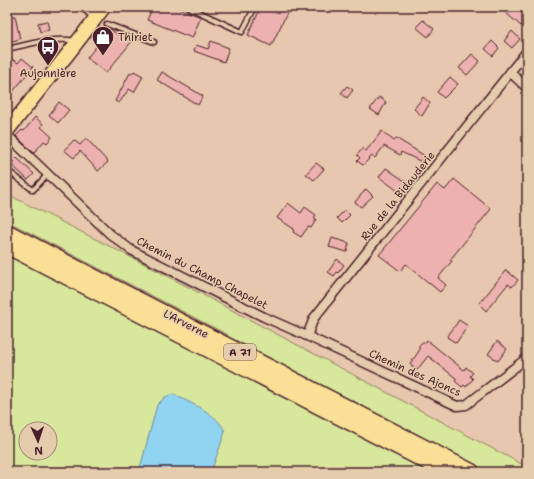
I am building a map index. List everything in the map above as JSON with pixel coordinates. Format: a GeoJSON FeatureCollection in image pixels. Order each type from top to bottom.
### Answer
{"type":"FeatureCollection","features":[{"type":"Feature","properties":{"kind":"highway","name":"L'Arverne"},"geometry":{"type":"LineString","coordinates":[[7,232],[472,472]]}},
{"type":"Feature","properties":{"kind":"highway","name":"L'Arverne"},"geometry":{"type":"LineString","coordinates":[[7,246],[446,472]]}},
{"type":"Feature","properties":{"kind":"main road"},"geometry":{"type":"LineString","coordinates":[[7,131],[78,41],[102,16]]}},
{"type":"Feature","properties":{"kind":"street"},"geometry":{"type":"LineString","coordinates":[[84,7],[102,16]]}},
{"type":"Feature","properties":{"kind":"street","name":"Rue de la Bidauderie"},"geometry":{"type":"LineString","coordinates":[[308,336],[314,318],[527,51]]}},
{"type":"Feature","properties":{"kind":"street"},"geometry":{"type":"LineString","coordinates":[[510,72],[527,88]]}},
{"type":"Feature","properties":{"kind":"street","name":"Chemin du Champ Chapelet"},"geometry":{"type":"LineString","coordinates":[[7,136],[110,234],[131,250],[264,317],[308,336]]}},
{"type":"Feature","properties":{"kind":"street","name":"Chemin des Ajoncs"},"geometry":{"type":"LineString","coordinates":[[308,336],[457,406],[466,405],[527,358]]}},
{"type":"Feature","properties":{"kind":"lane"},"geometry":{"type":"LineString","coordinates":[[188,7],[242,32],[254,7]]}},
{"type":"Feature","properties":{"kind":"lane"},"geometry":{"type":"LineString","coordinates":[[102,16],[154,42]]}},
{"type":"Feature","properties":{"kind":"lane"},"geometry":{"type":"LineString","coordinates":[[7,49],[50,40],[68,39],[78,41]]}},
{"type":"Feature","properties":{"kind":"lane"},"geometry":{"type":"LineString","coordinates":[[7,170],[33,190],[48,174]]}},
{"type":"Feature","properties":{"kind":"green space"},"geometry":{"type":"Polygon","coordinates":[[[7,194],[160,272],[527,467],[527,472],[7,472],[7,255],[113,309],[228,335],[7,221],[7,194]]]}},
{"type":"Feature","properties":{"kind":"water"},"geometry":{"type":"Polygon","coordinates":[[[173,394],[210,414],[222,426],[225,432],[211,472],[139,472],[157,405],[165,397],[173,394]]]}},
{"type":"Feature","properties":{"kind":"building"},"geometry":{"type":"Polygon","coordinates":[[[153,7],[175,7],[201,17],[192,38],[147,20],[153,7]]]}},
{"type":"Feature","properties":{"kind":"building"},"geometry":{"type":"Polygon","coordinates":[[[261,7],[290,7],[271,46],[248,35],[261,7]]]}},
{"type":"Feature","properties":{"kind":"building"},"geometry":{"type":"Polygon","coordinates":[[[499,7],[515,7],[527,17],[527,27],[523,24],[521,26],[499,7]]]}},
{"type":"Feature","properties":{"kind":"building"},"geometry":{"type":"Polygon","coordinates":[[[15,16],[20,39],[9,42],[7,34],[7,17],[15,16]]]}},
{"type":"Feature","properties":{"kind":"building"},"geometry":{"type":"Polygon","coordinates":[[[423,20],[434,29],[428,37],[416,27],[423,20]]]}},
{"type":"Feature","properties":{"kind":"building"},"geometry":{"type":"Polygon","coordinates":[[[47,21],[49,30],[40,32],[38,23],[47,21]]]}},
{"type":"Feature","properties":{"kind":"building"},"geometry":{"type":"Polygon","coordinates":[[[110,29],[118,35],[120,33],[127,35],[133,40],[106,73],[87,58],[110,29]]]}},
{"type":"Feature","properties":{"kind":"building"},"geometry":{"type":"Polygon","coordinates":[[[512,31],[520,39],[512,48],[504,41],[512,31]]]}},
{"type":"Feature","properties":{"kind":"building"},"geometry":{"type":"Polygon","coordinates":[[[211,41],[229,48],[224,62],[194,51],[196,45],[208,49],[211,41]]]}},
{"type":"Feature","properties":{"kind":"building"},"geometry":{"type":"Polygon","coordinates":[[[492,41],[499,48],[493,56],[485,49],[492,41]]]}},
{"type":"Feature","properties":{"kind":"building"},"geometry":{"type":"Polygon","coordinates":[[[472,54],[480,61],[467,75],[459,68],[472,54]]]}},
{"type":"Feature","properties":{"kind":"building"},"geometry":{"type":"Polygon","coordinates":[[[7,56],[18,63],[22,58],[33,67],[7,99],[7,56]]]}},
{"type":"Feature","properties":{"kind":"building"},"geometry":{"type":"Polygon","coordinates":[[[134,71],[143,76],[134,92],[129,89],[119,103],[115,101],[130,73],[132,74],[134,71]]]}},
{"type":"Feature","properties":{"kind":"building"},"geometry":{"type":"Polygon","coordinates":[[[162,72],[203,96],[198,105],[157,80],[162,72]]]}},
{"type":"Feature","properties":{"kind":"building"},"geometry":{"type":"Polygon","coordinates":[[[450,77],[458,84],[444,98],[437,92],[450,77]]]}},
{"type":"Feature","properties":{"kind":"building"},"geometry":{"type":"Polygon","coordinates":[[[347,86],[353,90],[347,98],[341,93],[347,86]]]}},
{"type":"Feature","properties":{"kind":"building"},"geometry":{"type":"Polygon","coordinates":[[[379,97],[386,102],[379,115],[370,109],[379,97]]]}},
{"type":"Feature","properties":{"kind":"building"},"geometry":{"type":"Polygon","coordinates":[[[423,97],[430,103],[422,116],[414,109],[423,97]]]}},
{"type":"Feature","properties":{"kind":"building"},"geometry":{"type":"Polygon","coordinates":[[[59,102],[69,110],[58,123],[49,115],[59,102]]]}},
{"type":"Feature","properties":{"kind":"building"},"geometry":{"type":"Polygon","coordinates":[[[35,117],[43,124],[41,127],[52,137],[47,143],[44,141],[34,153],[16,136],[22,130],[24,131],[35,117]]]}},
{"type":"Feature","properties":{"kind":"building"},"geometry":{"type":"Polygon","coordinates":[[[382,131],[394,141],[396,138],[425,156],[422,162],[401,152],[400,155],[384,146],[375,158],[372,156],[363,165],[357,161],[360,158],[357,155],[363,148],[366,151],[382,131]]]}},
{"type":"Feature","properties":{"kind":"building"},"geometry":{"type":"Polygon","coordinates":[[[86,138],[108,162],[98,171],[80,151],[74,158],[64,150],[74,140],[80,145],[86,138]]]}},
{"type":"Feature","properties":{"kind":"building"},"geometry":{"type":"Polygon","coordinates":[[[17,158],[34,174],[28,180],[11,164],[17,158]]]}},
{"type":"Feature","properties":{"kind":"building"},"geometry":{"type":"Polygon","coordinates":[[[316,163],[324,169],[314,180],[306,174],[316,163]]]}},
{"type":"Feature","properties":{"kind":"building"},"geometry":{"type":"Polygon","coordinates":[[[386,168],[409,184],[402,194],[379,177],[386,168]]]}},
{"type":"Feature","properties":{"kind":"building"},"geometry":{"type":"Polygon","coordinates":[[[454,179],[491,209],[450,260],[452,261],[438,278],[446,285],[440,292],[406,264],[400,271],[379,255],[437,184],[445,190],[454,179]]]}},
{"type":"Feature","properties":{"kind":"building"},"geometry":{"type":"Polygon","coordinates":[[[366,189],[373,196],[361,207],[355,202],[366,189]]]}},
{"type":"Feature","properties":{"kind":"building"},"geometry":{"type":"Polygon","coordinates":[[[288,203],[301,213],[305,207],[316,215],[314,218],[316,220],[311,228],[308,227],[301,237],[293,232],[294,229],[277,218],[288,203]]]}},
{"type":"Feature","properties":{"kind":"building"},"geometry":{"type":"Polygon","coordinates":[[[345,210],[350,215],[342,223],[337,218],[345,210]]]}},
{"type":"Feature","properties":{"kind":"building"},"geometry":{"type":"Polygon","coordinates":[[[332,238],[349,243],[347,252],[329,247],[332,238]]]}},
{"type":"Feature","properties":{"kind":"building"},"geometry":{"type":"Polygon","coordinates":[[[337,259],[344,265],[334,276],[328,272],[337,259]]]}},
{"type":"Feature","properties":{"kind":"building"},"geometry":{"type":"Polygon","coordinates":[[[506,270],[518,280],[512,287],[508,284],[486,311],[479,304],[506,270]]]}},
{"type":"Feature","properties":{"kind":"building"},"geometry":{"type":"Polygon","coordinates":[[[459,320],[468,326],[456,343],[447,337],[459,320]]]}},
{"type":"Feature","properties":{"kind":"building"},"geometry":{"type":"Polygon","coordinates":[[[427,340],[464,370],[466,367],[473,373],[470,376],[473,379],[466,387],[464,385],[462,387],[455,381],[457,379],[428,356],[417,370],[410,364],[419,351],[419,346],[421,343],[425,343],[427,340]]]}},
{"type":"Feature","properties":{"kind":"building"},"geometry":{"type":"Polygon","coordinates":[[[497,341],[507,349],[498,361],[488,354],[497,341]]]}},
{"type":"Feature","properties":{"kind":"place","name":"Thiriet"},"geometry":{"type":"Point","coordinates":[103,56]}},
{"type":"Feature","properties":{"kind":"place","name":"Aujonnière"},"geometry":{"type":"Point","coordinates":[48,66]}}]}
